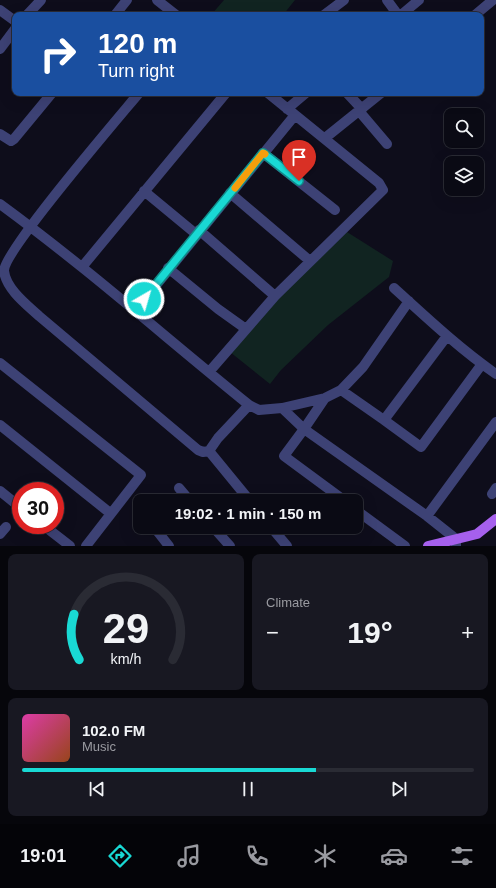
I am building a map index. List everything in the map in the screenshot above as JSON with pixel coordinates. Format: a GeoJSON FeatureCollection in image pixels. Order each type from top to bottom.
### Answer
{"type":"FeatureCollection","features":[{"type":"Feature","properties":{"kind":"main road"},"geometry":{"type":"LineString","coordinates":[[428,546],[456,543],[477,534],[495,521]]}},
{"type":"Feature","properties":{"kind":"street"},"geometry":{"type":"LineString","coordinates":[[30,12],[40,0]]}},
{"type":"Feature","properties":{"kind":"street"},"geometry":{"type":"LineString","coordinates":[[117,12],[127,0]]}},
{"type":"Feature","properties":{"kind":"street"},"geometry":{"type":"LineString","coordinates":[[157,0],[172,12]]}},
{"type":"Feature","properties":{"kind":"street"},"geometry":{"type":"LineString","coordinates":[[328,12],[344,0]]}},
{"type":"Feature","properties":{"kind":"street"},"geometry":{"type":"LineString","coordinates":[[387,0],[397,12]]}},
{"type":"Feature","properties":{"kind":"street"},"geometry":{"type":"LineString","coordinates":[[404,12],[419,0]]}},
{"type":"Feature","properties":{"kind":"street"},"geometry":{"type":"LineString","coordinates":[[479,12],[492,3]]}},
{"type":"Feature","properties":{"kind":"street"},"geometry":{"type":"LineString","coordinates":[[0,10],[12,19]]}},
{"type":"Feature","properties":{"kind":"street"},"geometry":{"type":"LineString","coordinates":[[0,49],[12,33]]}},
{"type":"Feature","properties":{"kind":"street"},"geometry":{"type":"LineString","coordinates":[[0,134],[11,141],[14,139],[50,96]]}},
{"type":"Feature","properties":{"kind":"street"},"geometry":{"type":"LineString","coordinates":[[136,96],[80,163],[32,227],[4,265],[4,273],[8,283],[19,297],[97,367],[198,450],[203,452],[209,451],[218,438],[249,405]]}},
{"type":"Feature","properties":{"kind":"street"},"geometry":{"type":"LineString","coordinates":[[82,267],[223,96]]}},
{"type":"Feature","properties":{"kind":"street"},"geometry":{"type":"LineString","coordinates":[[209,372],[276,296],[383,190],[379,183],[272,96]]}},
{"type":"Feature","properties":{"kind":"street"},"geometry":{"type":"LineString","coordinates":[[287,108],[302,96]]}},
{"type":"Feature","properties":{"kind":"street"},"geometry":{"type":"LineString","coordinates":[[349,96],[386,144]]}},
{"type":"Feature","properties":{"kind":"street"},"geometry":{"type":"LineString","coordinates":[[325,138],[377,96]]}},
{"type":"Feature","properties":{"kind":"street"},"geometry":{"type":"LineString","coordinates":[[135,311],[197,232],[295,115]]}},
{"type":"Feature","properties":{"kind":"street"},"geometry":{"type":"LineString","coordinates":[[263,153],[335,210]]}},
{"type":"Feature","properties":{"kind":"street"},"geometry":{"type":"LineString","coordinates":[[144,191],[276,296]]}},
{"type":"Feature","properties":{"kind":"street"},"geometry":{"type":"LineString","coordinates":[[230,193],[310,261]]}},
{"type":"Feature","properties":{"kind":"street"},"geometry":{"type":"LineString","coordinates":[[0,204],[32,227],[82,267],[249,405],[259,410],[282,408],[325,398],[341,390],[362,367],[409,302]]}},
{"type":"Feature","properties":{"kind":"street"},"geometry":{"type":"LineString","coordinates":[[168,268],[218,309],[246,329]]}},
{"type":"Feature","properties":{"kind":"street"},"geometry":{"type":"LineString","coordinates":[[394,288],[447,336],[496,374]]}},
{"type":"Feature","properties":{"kind":"street"},"geometry":{"type":"LineString","coordinates":[[384,420],[447,336]]}},
{"type":"Feature","properties":{"kind":"street"},"geometry":{"type":"LineString","coordinates":[[0,363],[141,475],[110,513],[86,546]]}},
{"type":"Feature","properties":{"kind":"street"},"geometry":{"type":"LineString","coordinates":[[341,390],[421,447],[482,364]]}},
{"type":"Feature","properties":{"kind":"street"},"geometry":{"type":"LineString","coordinates":[[325,398],[284,456],[336,494]]}},
{"type":"Feature","properties":{"kind":"street"},"geometry":{"type":"LineString","coordinates":[[282,408],[304,429],[427,516],[456,543]]}},
{"type":"Feature","properties":{"kind":"street"},"geometry":{"type":"LineString","coordinates":[[427,516],[496,422]]}},
{"type":"Feature","properties":{"kind":"street"},"geometry":{"type":"LineString","coordinates":[[0,425],[110,513]]}},
{"type":"Feature","properties":{"kind":"street"},"geometry":{"type":"LineString","coordinates":[[209,451],[244,494]]}},
{"type":"Feature","properties":{"kind":"street"},"geometry":{"type":"LineString","coordinates":[[179,488],[184,494]]}},
{"type":"Feature","properties":{"kind":"street"},"geometry":{"type":"LineString","coordinates":[[0,491],[12,501]]}},
{"type":"Feature","properties":{"kind":"street"},"geometry":{"type":"LineString","coordinates":[[363,515],[405,546]]}},
{"type":"Feature","properties":{"kind":"street"},"geometry":{"type":"LineString","coordinates":[[55,534],[70,546]]}},
{"type":"Feature","properties":{"kind":"street"},"geometry":{"type":"LineString","coordinates":[[160,534],[169,546]]}},
{"type":"Feature","properties":{"kind":"street"},"geometry":{"type":"LineString","coordinates":[[219,534],[230,546]]}},
{"type":"Feature","properties":{"kind":"street"},"geometry":{"type":"LineString","coordinates":[[278,534],[287,546]]}},
{"type":"Feature","properties":{"kind":"green space"},"geometry":{"type":"Polygon","coordinates":[[[224,0],[295,0],[285,12],[214,12],[224,0]]]}},
{"type":"Feature","properties":{"kind":"green space"},"geometry":{"type":"Polygon","coordinates":[[[347,232],[393,261],[389,277],[328,325],[281,370],[270,384],[230,352],[270,306],[347,232]]]}},
{"type":"Feature","properties":{"kind":"slow traffic"},"geometry":{"type":"LineString","coordinates":[[235,188],[263,153],[265,154]]}},
{"type":"Feature","properties":{"kind":"route"},"geometry":{"type":"LineString","coordinates":[[144,299],[263,153],[299,181]]}}]}
